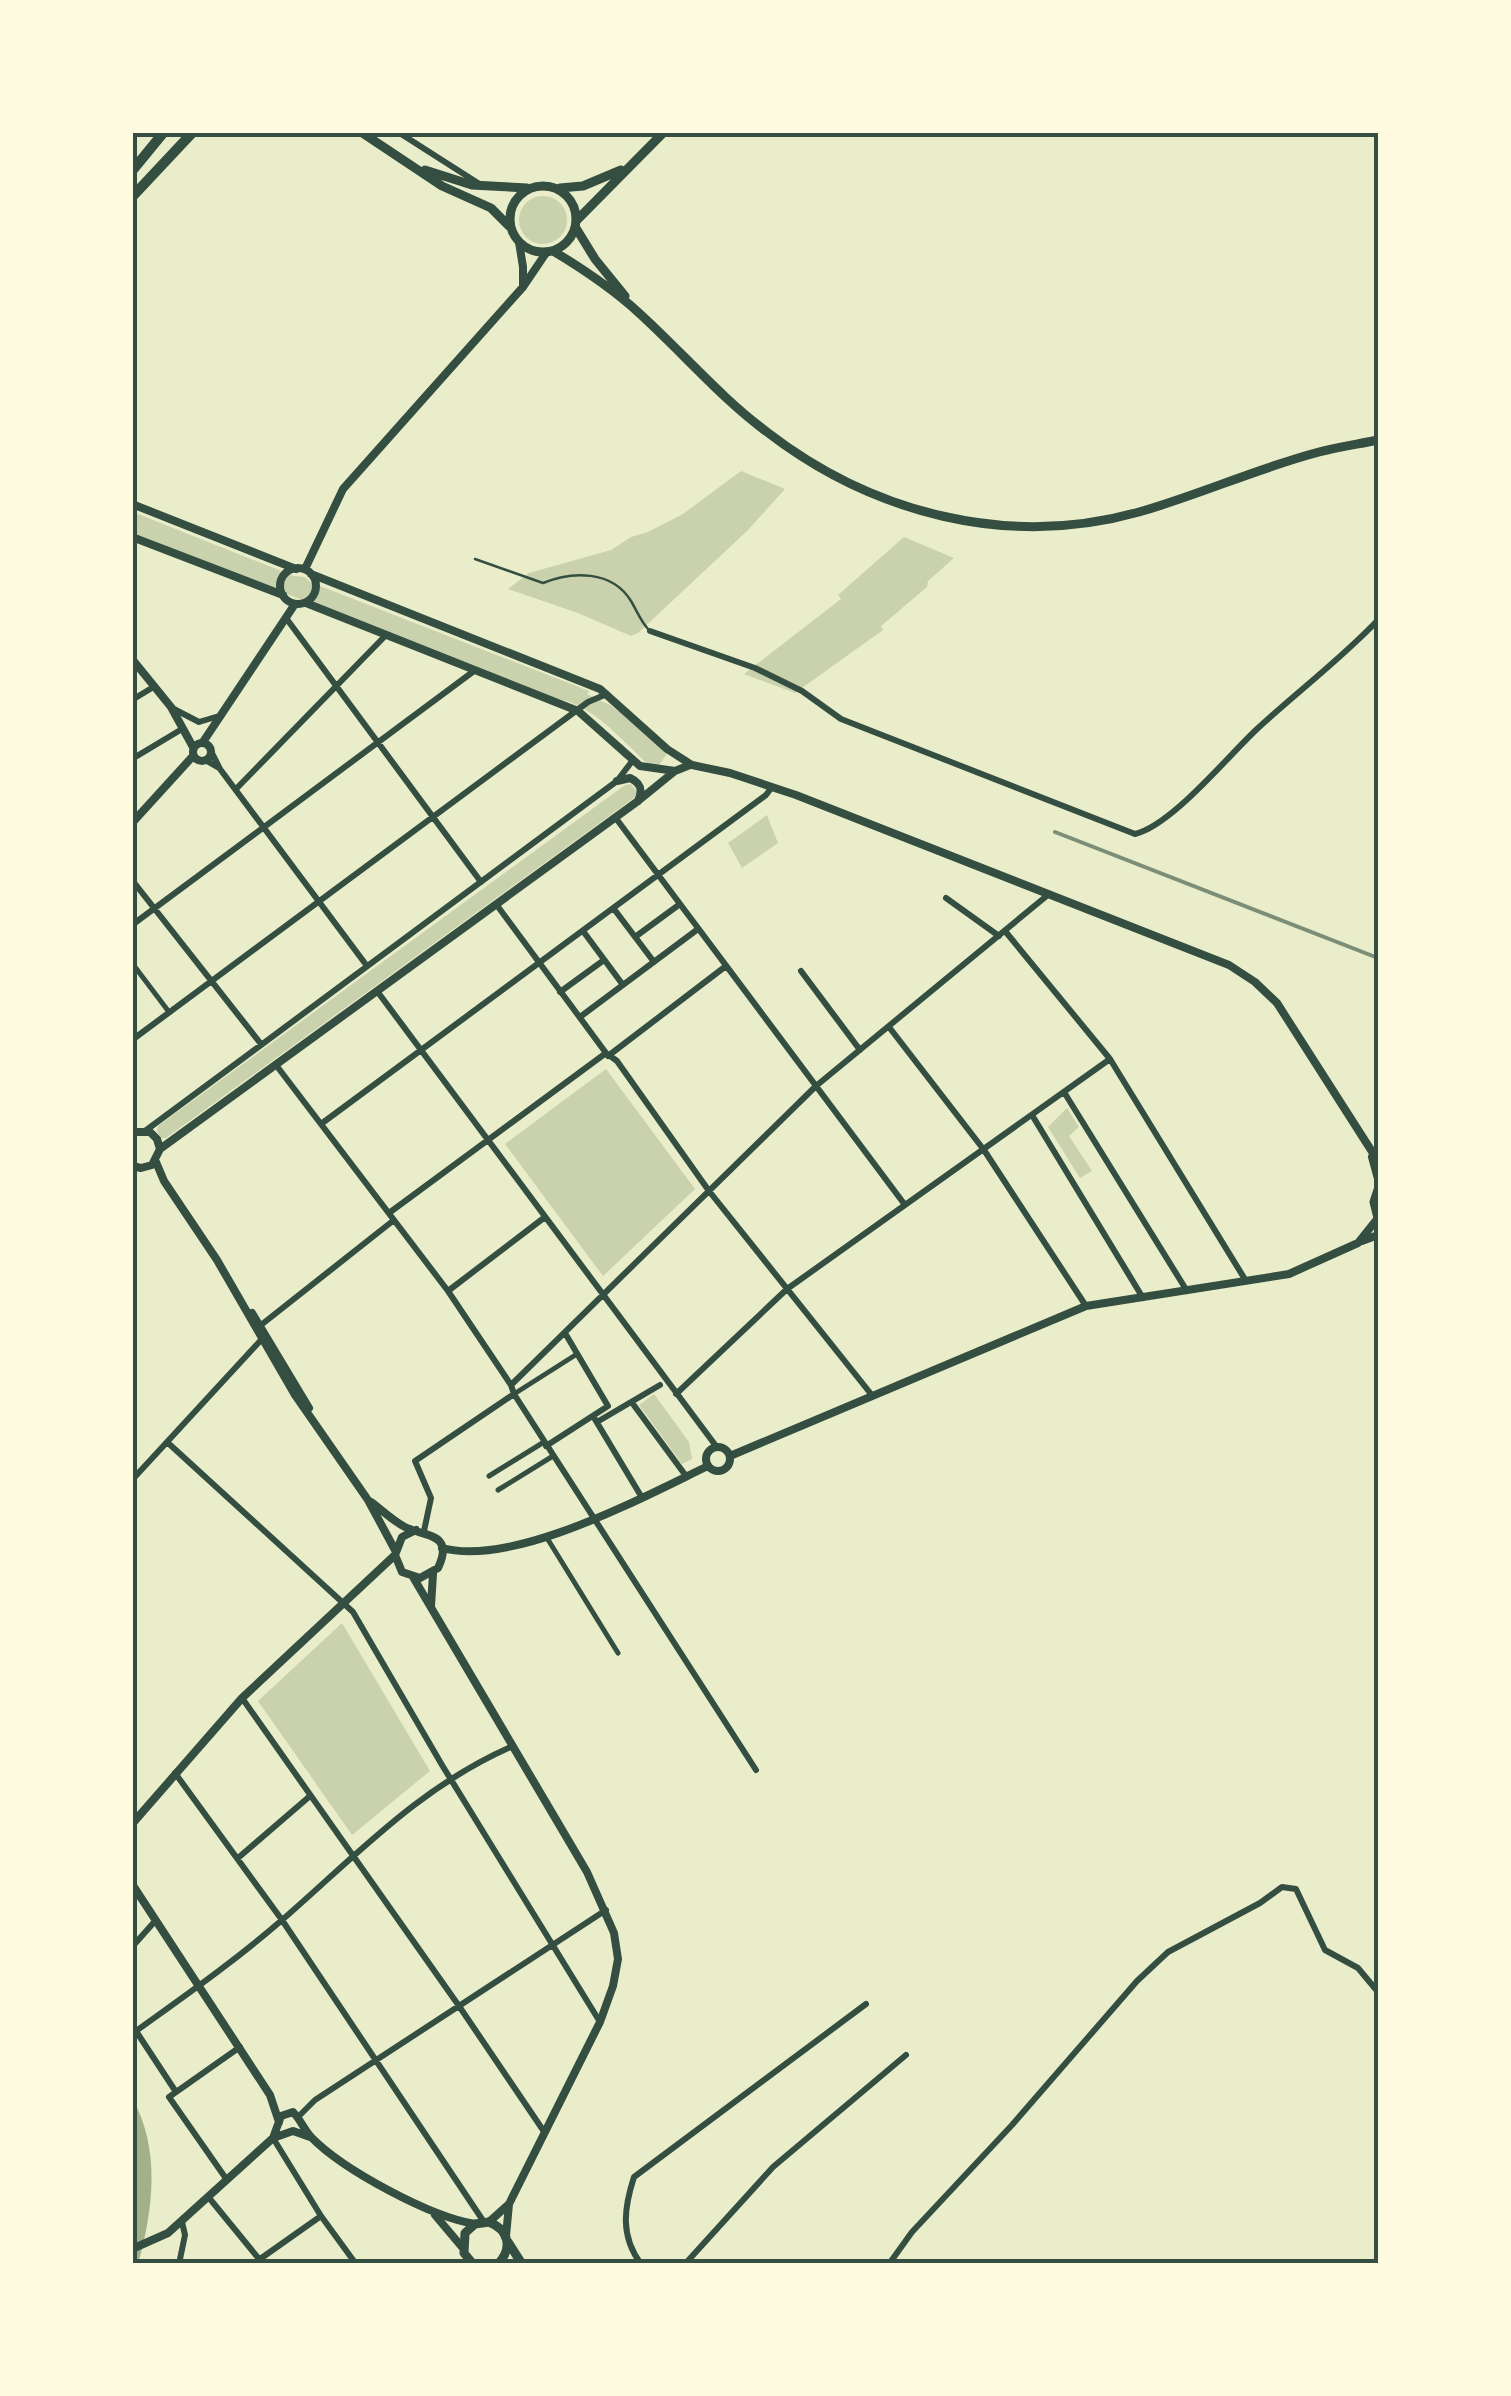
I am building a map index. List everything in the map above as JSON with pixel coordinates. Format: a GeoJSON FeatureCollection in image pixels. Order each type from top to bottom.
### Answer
{"type":"FeatureCollection","features":[{"type":"Feature","properties":{"kind":"main road"},"geometry":{"type":"LineString","coordinates":[[132,171],[164,132]]}},
{"type":"Feature","properties":{"kind":"main road"},"geometry":{"type":"LineString","coordinates":[[132,197],[193,132]]}},
{"type":"Feature","properties":{"kind":"main road"},"geometry":{"type":"LineString","coordinates":[[361,132],[442,186],[491,208],[519,242],[584,270],[636,310],[762,428],[803,460],[900,506],[958,520],[1040,527],[1105,519],[1136,513],[1319,452],[1378,440]]}},
{"type":"Feature","properties":{"kind":"main road"},"geometry":{"type":"LineString","coordinates":[[576,224],[664,132]]}},
{"type":"Feature","properties":{"kind":"main road"},"geometry":{"type":"LineString","coordinates":[[413,166],[482,186],[571,189],[628,166]]}},
{"type":"Feature","properties":{"kind":"main road"},"geometry":{"type":"LineString","coordinates":[[548,186],[566,194],[576,211],[571,238],[549,252]]}},
{"type":"Feature","properties":{"kind":"main road"},"geometry":{"type":"LineString","coordinates":[[512,232],[510,212],[514,202],[530,188]]}},
{"type":"Feature","properties":{"kind":"main road"},"geometry":{"type":"LineString","coordinates":[[576,224],[595,259],[636,310]]}},
{"type":"Feature","properties":{"kind":"main road"},"geometry":{"type":"LineString","coordinates":[[1378,1190],[1374,1202],[1378,1218]]}},
{"type":"Feature","properties":{"kind":"main road"},"geometry":{"type":"LineString","coordinates":[[468,2262],[462,2247],[465,2234],[483,2222],[507,2239],[522,2264]]}},
{"type":"Feature","properties":{"kind":"main road"},"geometry":{"type":"LineString","coordinates":[[498,2264],[506,2254],[507,2239]]}},
{"type":"Feature","properties":{"kind":"street"},"geometry":{"type":"LineString","coordinates":[[398,132],[482,186]]}},
{"type":"Feature","properties":{"kind":"street"},"geometry":{"type":"LineString","coordinates":[[519,242],[523,287]]}},
{"type":"Feature","properties":{"kind":"street"},"geometry":{"type":"LineString","coordinates":[[304,571],[343,489],[523,287],[549,252]]}},
{"type":"Feature","properties":{"kind":"street"},"geometry":{"type":"LineString","coordinates":[[132,504],[608,694],[668,749],[692,765],[772,787],[1229,965],[1277,1003],[1378,1161]]}},
{"type":"Feature","properties":{"kind":"street"},"geometry":{"type":"LineString","coordinates":[[132,537],[578,711],[643,768],[675,771],[692,765]]}},
{"type":"Feature","properties":{"kind":"street"},"geometry":{"type":"LineString","coordinates":[[132,823],[202,751],[212,727],[286,618],[288,600],[282,581],[287,573],[304,571]]}},
{"type":"Feature","properties":{"kind":"street"},"geometry":{"type":"LineString","coordinates":[[304,571],[316,589],[306,603]]}},
{"type":"Feature","properties":{"kind":"street"},"geometry":{"type":"LineString","coordinates":[[286,618],[481,882]]}},
{"type":"Feature","properties":{"kind":"street"},"geometry":{"type":"LineString","coordinates":[[650,632],[755,668],[802,691],[841,719],[1135,834],[1147,831],[1168,816],[1378,620]]}},
{"type":"Feature","properties":{"kind":"street"},"geometry":{"type":"LineString","coordinates":[[236,790],[386,635]]}},
{"type":"Feature","properties":{"kind":"street"},"geometry":{"type":"LineString","coordinates":[[132,659],[220,769],[367,966]]}},
{"type":"Feature","properties":{"kind":"street"},"geometry":{"type":"LineString","coordinates":[[132,925],[474,670]]}},
{"type":"Feature","properties":{"kind":"street"},"geometry":{"type":"LineString","coordinates":[[132,700],[154,686]]}},
{"type":"Feature","properties":{"kind":"street"},"geometry":{"type":"LineString","coordinates":[[132,1040],[594,698],[608,694]]}},
{"type":"Feature","properties":{"kind":"street"},"geometry":{"type":"LineString","coordinates":[[171,707],[199,722],[220,715]]}},
{"type":"Feature","properties":{"kind":"street"},"geometry":{"type":"LineString","coordinates":[[132,759],[181,725]]}},
{"type":"Feature","properties":{"kind":"street"},"geometry":{"type":"LineString","coordinates":[[657,771],[666,764],[668,749]]}},
{"type":"Feature","properties":{"kind":"street"},"geometry":{"type":"LineString","coordinates":[[133,1132],[145,1130],[617,782],[633,760]]}},
{"type":"Feature","properties":{"kind":"street"},"geometry":{"type":"LineString","coordinates":[[314,1421],[302,1393],[261,1325],[164,1181],[156,1162],[160,1149],[675,771]]}},
{"type":"Feature","properties":{"kind":"street"},"geometry":{"type":"LineString","coordinates":[[617,782],[630,778],[642,790],[638,801]]}},
{"type":"Feature","properties":{"kind":"street"},"geometry":{"type":"LineString","coordinates":[[321,1124],[659,876],[772,787]]}},
{"type":"Feature","properties":{"kind":"street"},"geometry":{"type":"LineString","coordinates":[[616,818],[905,1206]]}},
{"type":"Feature","properties":{"kind":"street"},"geometry":{"type":"LineString","coordinates":[[132,880],[261,1044]]}},
{"type":"Feature","properties":{"kind":"street"},"geometry":{"type":"LineString","coordinates":[[511,1385],[816,1086],[1049,894]]}},
{"type":"Feature","properties":{"kind":"street"},"geometry":{"type":"LineString","coordinates":[[946,898],[1002,933],[1110,1058],[1246,1281]]}},
{"type":"Feature","properties":{"kind":"street"},"geometry":{"type":"LineString","coordinates":[[496,904],[607,1054],[617,1061],[709,1191],[872,1394]]}},
{"type":"Feature","properties":{"kind":"street"},"geometry":{"type":"LineString","coordinates":[[635,937],[680,904]]}},
{"type":"Feature","properties":{"kind":"street"},"geometry":{"type":"LineString","coordinates":[[614,909],[654,962]]}},
{"type":"Feature","properties":{"kind":"street"},"geometry":{"type":"LineString","coordinates":[[580,1018],[698,929]]}},
{"type":"Feature","properties":{"kind":"street"},"geometry":{"type":"LineString","coordinates":[[584,932],[623,985]]}},
{"type":"Feature","properties":{"kind":"street"},"geometry":{"type":"LineString","coordinates":[[560,992],[604,960]]}},
{"type":"Feature","properties":{"kind":"street"},"geometry":{"type":"LineString","coordinates":[[132,963],[170,1012]]}},
{"type":"Feature","properties":{"kind":"street"},"geometry":{"type":"LineString","coordinates":[[261,1325],[488,1140],[726,966]]}},
{"type":"Feature","properties":{"kind":"street"},"geometry":{"type":"LineString","coordinates":[[802,970],[860,1050]]}},
{"type":"Feature","properties":{"kind":"street"},"geometry":{"type":"LineString","coordinates":[[377,992],[664,1383],[716,1446],[724,1448],[730,1456],[728,1466],[720,1471],[708,1466],[546,1536],[442,1562],[433,1574],[431,1606]]}},
{"type":"Feature","properties":{"kind":"street"},"geometry":{"type":"LineString","coordinates":[[889,1027],[984,1150],[1086,1306]]}},
{"type":"Feature","properties":{"kind":"street"},"geometry":{"type":"LineString","coordinates":[[676,1394],[787,1289],[1110,1058]]}},
{"type":"Feature","properties":{"kind":"street"},"geometry":{"type":"LineString","coordinates":[[276,1065],[448,1291],[756,1770]]}},
{"type":"Feature","properties":{"kind":"street"},"geometry":{"type":"LineString","coordinates":[[1064,1092],[1186,1290]]}},
{"type":"Feature","properties":{"kind":"street"},"geometry":{"type":"LineString","coordinates":[[1032,1115],[1144,1298]]}},
{"type":"Feature","properties":{"kind":"street"},"geometry":{"type":"LineString","coordinates":[[145,1130],[154,1135],[160,1149]]}},
{"type":"Feature","properties":{"kind":"street"},"geometry":{"type":"LineString","coordinates":[[1371,1153],[1378,1179]]}},
{"type":"Feature","properties":{"kind":"street"},"geometry":{"type":"LineString","coordinates":[[138,1169],[156,1162]]}},
{"type":"Feature","properties":{"kind":"street"},"geometry":{"type":"LineString","coordinates":[[138,1169],[164,1181]]}},
{"type":"Feature","properties":{"kind":"street"},"geometry":{"type":"LineString","coordinates":[[448,1291],[545,1218]]}},
{"type":"Feature","properties":{"kind":"street"},"geometry":{"type":"LineString","coordinates":[[1358,1243],[1378,1218]]}},
{"type":"Feature","properties":{"kind":"street"},"geometry":{"type":"LineString","coordinates":[[730,1456],[1086,1306],[1289,1274],[1378,1235]]}},
{"type":"Feature","properties":{"kind":"street"},"geometry":{"type":"LineString","coordinates":[[240,1298],[262,1340],[368,1500],[399,1567],[413,1578],[431,1606],[606,1910],[614,1933],[618,1959],[613,1986],[600,2022],[509,2204],[507,2239]]}},
{"type":"Feature","properties":{"kind":"street"},"geometry":{"type":"LineString","coordinates":[[565,1333],[608,1406],[595,1419]]}},
{"type":"Feature","properties":{"kind":"street"},"geometry":{"type":"LineString","coordinates":[[132,1480],[262,1340]]}},
{"type":"Feature","properties":{"kind":"street"},"geometry":{"type":"LineString","coordinates":[[132,1824],[242,1698],[378,1570],[395,1552],[402,1537],[420,1530],[431,1498],[415,1461],[578,1354]]}},
{"type":"Feature","properties":{"kind":"street"},"geometry":{"type":"LineString","coordinates":[[489,1476],[595,1419],[633,1404],[664,1383]]}},
{"type":"Feature","properties":{"kind":"street"},"geometry":{"type":"LineString","coordinates":[[633,1404],[686,1476]]}},
{"type":"Feature","properties":{"kind":"street"},"geometry":{"type":"LineString","coordinates":[[595,1419],[641,1496]]}},
{"type":"Feature","properties":{"kind":"street"},"geometry":{"type":"LineString","coordinates":[[167,1442],[354,1612],[449,1777],[600,2022]]}},
{"type":"Feature","properties":{"kind":"street"},"geometry":{"type":"LineString","coordinates":[[708,1466],[706,1454],[716,1446]]}},
{"type":"Feature","properties":{"kind":"street"},"geometry":{"type":"LineString","coordinates":[[498,1490],[553,1456]]}},
{"type":"Feature","properties":{"kind":"street"},"geometry":{"type":"LineString","coordinates":[[368,1500],[406,1527],[435,1537],[442,1548],[442,1562]]}},
{"type":"Feature","properties":{"kind":"street"},"geometry":{"type":"LineString","coordinates":[[546,1536],[618,1653]]}},
{"type":"Feature","properties":{"kind":"street"},"geometry":{"type":"LineString","coordinates":[[442,1548],[463,1554]]}},
{"type":"Feature","properties":{"kind":"street"},"geometry":{"type":"LineString","coordinates":[[378,1570],[399,1567]]}},
{"type":"Feature","properties":{"kind":"street"},"geometry":{"type":"LineString","coordinates":[[413,1578],[433,1574]]}},
{"type":"Feature","properties":{"kind":"street"},"geometry":{"type":"LineString","coordinates":[[242,1698],[544,2133]]}},
{"type":"Feature","properties":{"kind":"street"},"geometry":{"type":"LineString","coordinates":[[176,2092],[136,2031],[200,1988],[282,1920],[352,1854],[449,1777],[513,1746]]}},
{"type":"Feature","properties":{"kind":"street"},"geometry":{"type":"LineString","coordinates":[[175,1774],[282,1920],[483,2222]]}},
{"type":"Feature","properties":{"kind":"street"},"geometry":{"type":"LineString","coordinates":[[238,1858],[310,1796]]}},
{"type":"Feature","properties":{"kind":"street"},"geometry":{"type":"LineString","coordinates":[[132,1884],[270,2094],[280,2123],[312,2138]]}},
{"type":"Feature","properties":{"kind":"street"},"geometry":{"type":"LineString","coordinates":[[889,2264],[912,2232],[1012,2125],[1137,1981],[1168,1952],[1282,1886],[1296,1888],[1325,1950],[1358,1968],[1378,1992]]}},
{"type":"Feature","properties":{"kind":"street"},"geometry":{"type":"LineString","coordinates":[[291,2131],[296,2116],[315,2100],[606,1910]]}},
{"type":"Feature","properties":{"kind":"street"},"geometry":{"type":"LineString","coordinates":[[132,1946],[157,1919]]}},
{"type":"Feature","properties":{"kind":"street"},"geometry":{"type":"LineString","coordinates":[[641,2264],[629,2248],[624,2209],[634,2177],[866,2004]]}},
{"type":"Feature","properties":{"kind":"street"},"geometry":{"type":"LineString","coordinates":[[227,2180],[170,2097],[240,2047]]}},
{"type":"Feature","properties":{"kind":"street"},"geometry":{"type":"LineString","coordinates":[[685,2264],[773,2168],[906,2055]]}},
{"type":"Feature","properties":{"kind":"street"},"geometry":{"type":"LineString","coordinates":[[270,2094],[296,2116],[312,2138],[347,2165],[432,2212],[483,2222],[509,2204]]}},
{"type":"Feature","properties":{"kind":"street"},"geometry":{"type":"LineString","coordinates":[[273,2138],[283,2114],[296,2116]]}},
{"type":"Feature","properties":{"kind":"street"},"geometry":{"type":"LineString","coordinates":[[132,2249],[160,2238],[182,2222],[273,2138],[291,2131]]}},
{"type":"Feature","properties":{"kind":"street"},"geometry":{"type":"LineString","coordinates":[[273,2138],[356,2264]]}},
{"type":"Feature","properties":{"kind":"street"},"geometry":{"type":"LineString","coordinates":[[210,2198],[256,2261],[322,2216]]}},
{"type":"Feature","properties":{"kind":"street"},"geometry":{"type":"LineString","coordinates":[[432,2212],[462,2247]]}},
{"type":"Feature","properties":{"kind":"street"},"geometry":{"type":"LineString","coordinates":[[178,2264],[185,2235],[182,2222]]}},
{"type":"Feature","properties":{"kind":"lane"},"geometry":{"type":"LineString","coordinates":[[475,559],[543,583],[562,575],[598,577],[617,585],[632,601],[650,632]]}},
{"type":"Feature","properties":{"kind":"shaded area"},"geometry":{"type":"Polygon","coordinates":[[[543,196],[560,203],[567,220],[560,237],[543,244],[526,237],[519,220],[526,203],[543,196]]]}},
{"type":"Feature","properties":{"kind":"shaded area"},"geometry":{"type":"Polygon","coordinates":[[[741,471],[785,489],[747,531],[638,633],[631,636],[508,589],[529,573],[611,550],[648,532],[683,514],[741,471]]]}},
{"type":"Feature","properties":{"kind":"shaded area"},"geometry":{"type":"Polygon","coordinates":[[[133,512],[589,691],[587,694],[610,705],[671,748],[655,771],[608,726],[581,707],[132,533],[133,512]]]}},
{"type":"Feature","properties":{"kind":"shaded area"},"geometry":{"type":"Polygon","coordinates":[[[904,537],[954,558],[881,626],[883,630],[795,693],[744,674],[841,599],[838,595],[904,537]]]}},
{"type":"Feature","properties":{"kind":"shaded area"},"geometry":{"type":"Polygon","coordinates":[[[631,784],[637,792],[634,798],[161,1138],[158,1126],[631,784]]]}},
{"type":"Feature","properties":{"kind":"shaded area"},"geometry":{"type":"Polygon","coordinates":[[[767,815],[778,843],[742,868],[728,843],[767,815]]]}},
{"type":"Feature","properties":{"kind":"shaded area"},"geometry":{"type":"Polygon","coordinates":[[[606,1069],[695,1189],[603,1276],[505,1144],[606,1069]]]}},
{"type":"Feature","properties":{"kind":"shaded area"},"geometry":{"type":"Polygon","coordinates":[[[1067,1108],[1079,1127],[1069,1136],[1092,1171],[1080,1178],[1048,1127],[1067,1108]]]}},
{"type":"Feature","properties":{"kind":"shaded area"},"geometry":{"type":"Polygon","coordinates":[[[654,1394],[689,1442],[692,1459],[682,1464],[639,1405],[654,1394]]]}},
{"type":"Feature","properties":{"kind":"shaded area"},"geometry":{"type":"Polygon","coordinates":[[[342,1623],[430,1771],[352,1835],[258,1701],[342,1623]]]}},
{"type":"Feature","properties":{"kind":"shaded area"},"geometry":{"type":"Polygon","coordinates":[[[132,2098],[147,2138],[152,2180],[138,2264],[132,2263],[132,2098]]]}},
{"type":"Feature","properties":{"kind":"railway"},"geometry":{"type":"LineString","coordinates":[[1055,832],[1378,958]]}}]}
